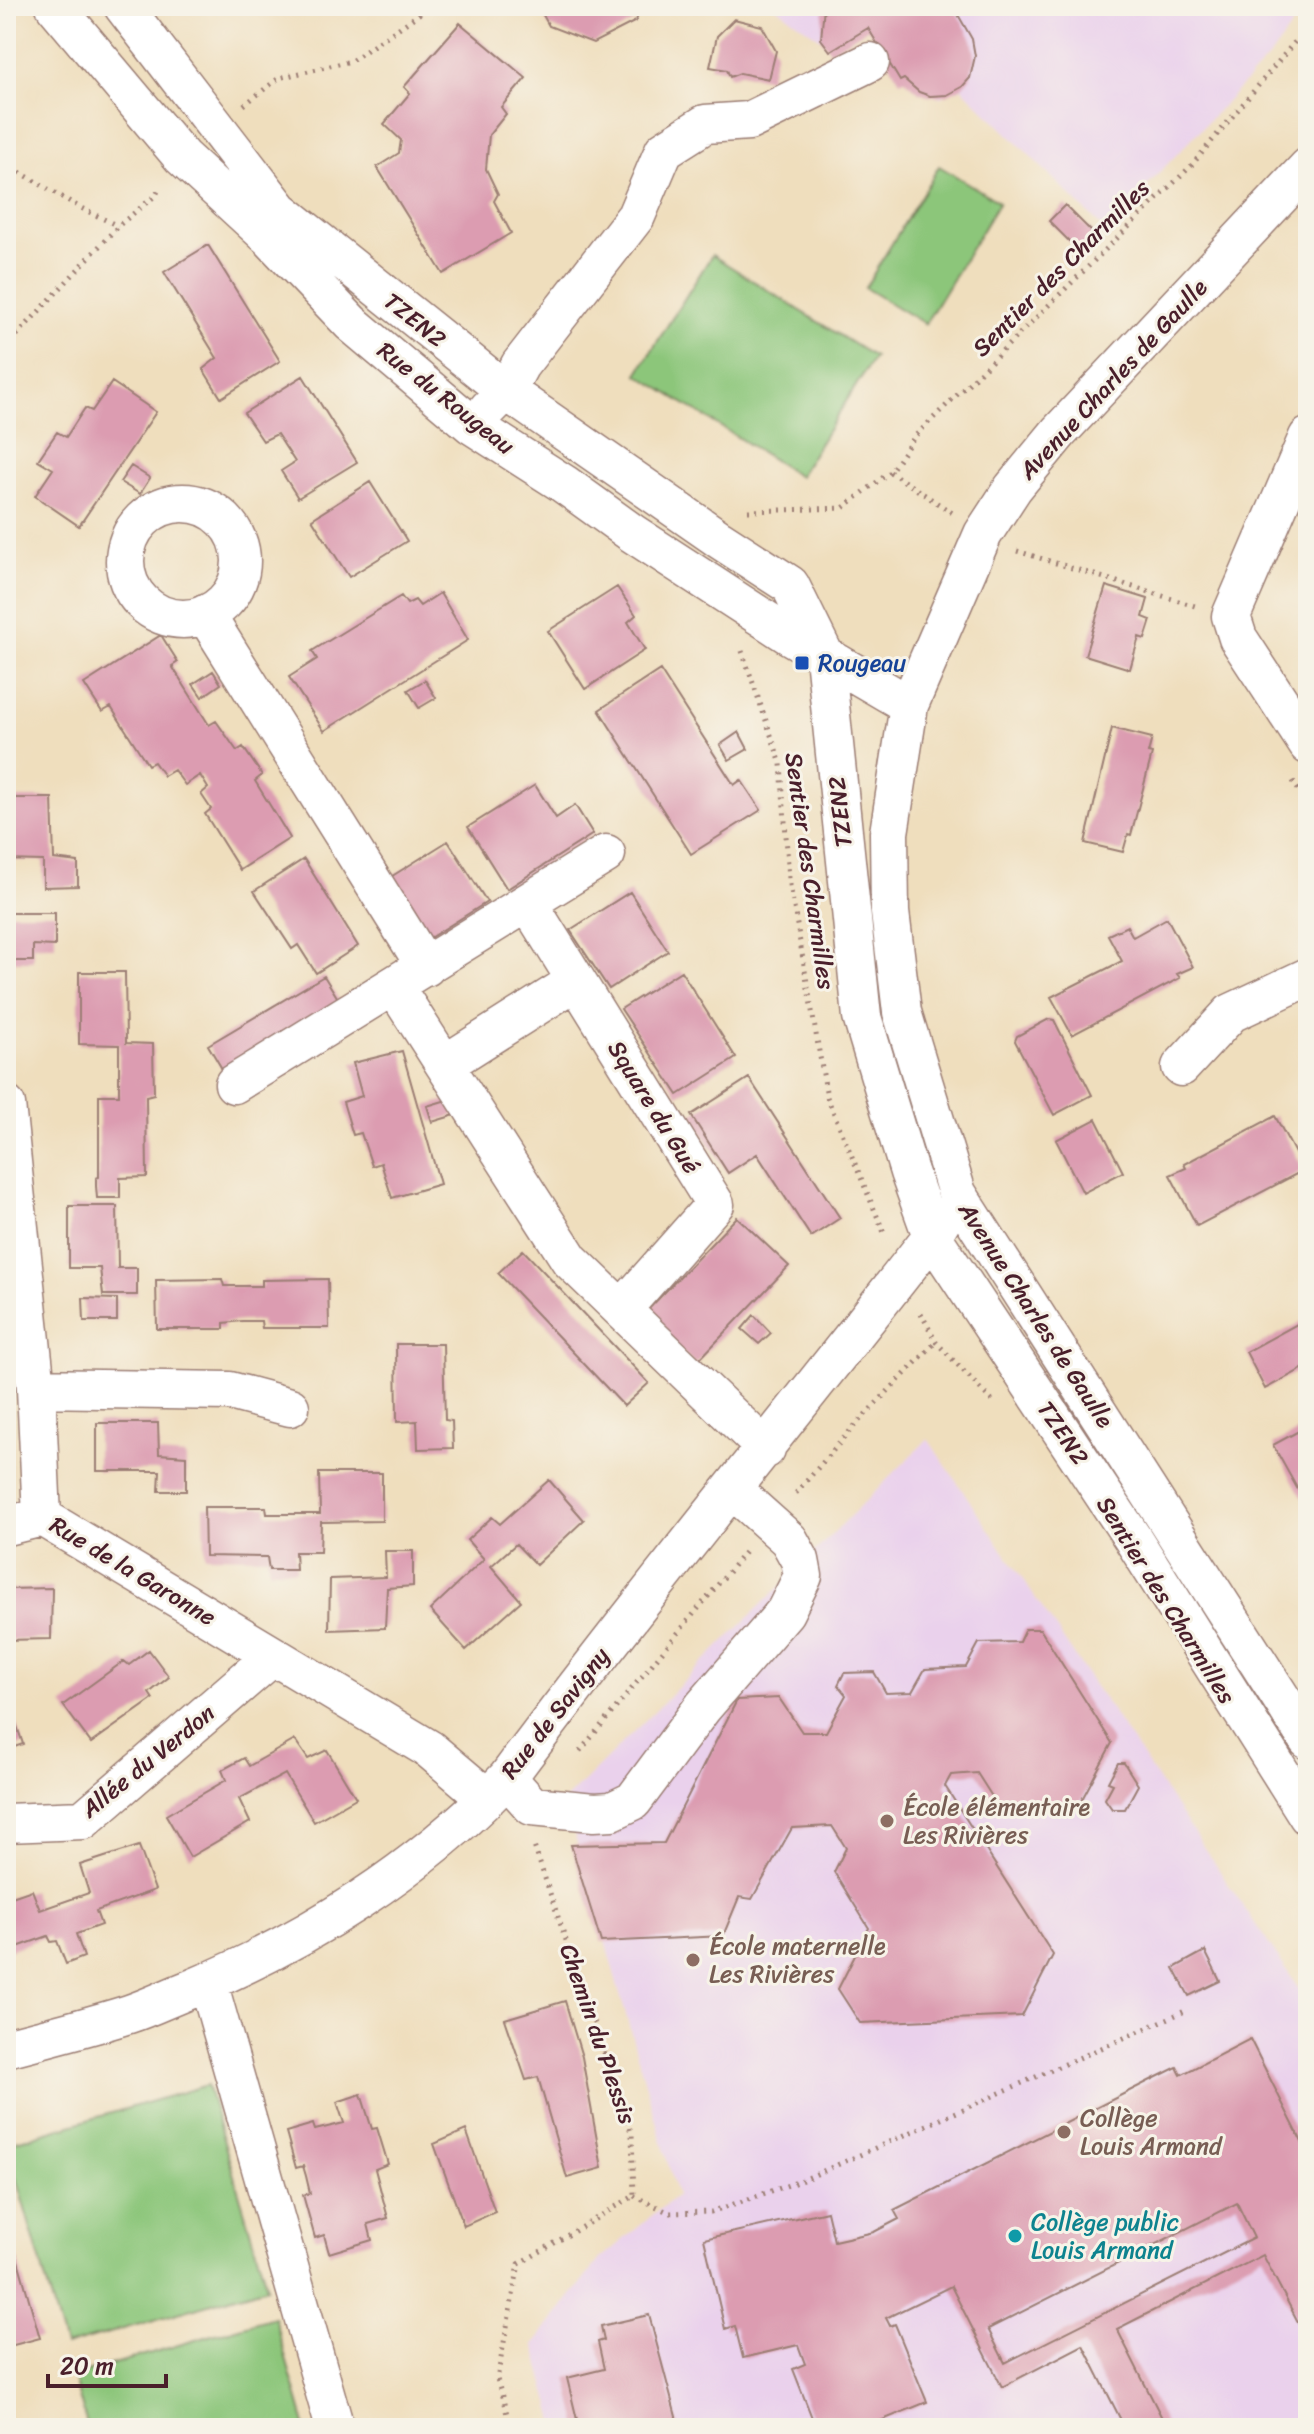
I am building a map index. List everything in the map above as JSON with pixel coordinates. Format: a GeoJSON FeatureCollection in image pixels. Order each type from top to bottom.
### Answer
{"type":"FeatureCollection","features":[{"type":"Feature","properties":{"kind":"street","name":"Rue du Rougeau"},"geometry":{"type":"LineString","coordinates":[[55,6],[182,157],[270,238],[351,323],[472,425],[564,484],[644,541],[825,656],[909,705]]}},
{"type":"Feature","properties":{"kind":"street","name":"TZEN2"},"geometry":{"type":"LineString","coordinates":[[123,6],[280,210],[506,391],[790,585],[825,656],[862,1017],[909,1172],[932,1236],[1133,1539],[1304,1833]]}},
{"type":"Feature","properties":{"kind":"street"},"geometry":{"type":"LineString","coordinates":[[472,425],[506,391],[520,365],[636,216],[664,150],[705,124],[749,121],[870,62]]}},
{"type":"Feature","properties":{"kind":"street","name":"Avenue Charles de Gaulle"},"geometry":{"type":"LineString","coordinates":[[1304,181],[1059,432],[1013,488],[983,534],[909,705],[889,833],[890,912],[902,1012],[957,1193],[1308,1740]]}},
{"type":"Feature","properties":{"kind":"street"},"geometry":{"type":"LineString","coordinates":[[1308,437],[1231,616],[1238,638],[1308,745]]}},
{"type":"Feature","properties":{"kind":"street"},"geometry":{"type":"LineString","coordinates":[[205,614],[410,976],[445,1064],[570,1260],[766,1449]]}},
{"type":"Feature","properties":{"kind":"street"},"geometry":{"type":"LineString","coordinates":[[234,1084],[606,854]]}},
{"type":"Feature","properties":{"kind":"street","name":"Square du Gué"},"geometry":{"type":"LineString","coordinates":[[528,903],[715,1204],[632,1298]]}},
{"type":"Feature","properties":{"kind":"street"},"geometry":{"type":"LineString","coordinates":[[1181,1067],[1231,1013],[1308,977]]}},
{"type":"Feature","properties":{"kind":"street"},"geometry":{"type":"LineString","coordinates":[[445,1064],[576,981]]}},
{"type":"Feature","properties":{"kind":"street","name":"Rue de la Garonne"},"geometry":{"type":"LineString","coordinates":[[6,1105],[36,1388],[42,1517],[497,1788]]}},
{"type":"Feature","properties":{"kind":"street","name":"Rue de Savigny"},"geometry":{"type":"LineString","coordinates":[[6,2048],[131,2013],[287,1945],[366,1897],[497,1788],[902,1275],[932,1236],[957,1193]]}},
{"type":"Feature","properties":{"kind":"street"},"geometry":{"type":"LineString","coordinates":[[36,1388],[230,1391],[290,1407]]}},
{"type":"Feature","properties":{"kind":"street"},"geometry":{"type":"LineString","coordinates":[[497,1788],[532,1806],[594,1812],[612,1811],[633,1801],[703,1707],[785,1612],[803,1576],[800,1560],[789,1540],[733,1490]]}},
{"type":"Feature","properties":{"kind":"street"},"geometry":{"type":"LineString","coordinates":[[6,1526],[42,1517]]}},
{"type":"Feature","properties":{"kind":"street","name":"Allée du Verdon"},"geometry":{"type":"LineString","coordinates":[[6,1823],[83,1820],[273,1656]]}},
{"type":"Feature","properties":{"kind":"street"},"geometry":{"type":"LineString","coordinates":[[208,1982],[335,2428]]}},
{"type":"Feature","properties":{"kind":"path"},"geometry":{"type":"LineString","coordinates":[[232,95],[242,108],[279,78],[351,61],[419,14],[425,6]]}},
{"type":"Feature","properties":{"kind":"path","name":"Sentier des Charmilles"},"geometry":{"type":"LineString","coordinates":[[719,539],[734,512],[843,508],[890,472],[915,436],[1191,166],[1308,26]]}},
{"type":"Feature","properties":{"kind":"path"},"geometry":{"type":"LineString","coordinates":[[6,347],[118,226],[156,195],[168,170],[182,157]]}},
{"type":"Feature","properties":{"kind":"path"},"geometry":{"type":"LineString","coordinates":[[6,164],[118,226]]}},
{"type":"Feature","properties":{"kind":"path"},"geometry":{"type":"LineString","coordinates":[[890,472],[983,534],[1027,557],[1231,616]]}},
{"type":"Feature","properties":{"kind":"path","name":"Sentier des Charmilles"},"geometry":{"type":"LineString","coordinates":[[739,643],[781,764],[789,879],[827,1097],[902,1275],[936,1342],[1000,1410]]}},
{"type":"Feature","properties":{"kind":"path"},"geometry":{"type":"LineString","coordinates":[[532,1806],[857,1423],[936,1342]]}},
{"type":"Feature","properties":{"kind":"path","name":"Chemin du Plessis"},"geometry":{"type":"LineString","coordinates":[[532,1806],[532,1839],[632,2135],[634,2196]]}},
{"type":"Feature","properties":{"kind":"path"},"geometry":{"type":"LineString","coordinates":[[1304,1833],[1308,1863]]}},
{"type":"Feature","properties":{"kind":"path"},"geometry":{"type":"LineString","coordinates":[[511,2428],[497,2379],[519,2264],[634,2196],[670,2213],[711,2212],[803,2180],[1185,2011]]}},
{"type":"Feature","properties":{"kind":"shaded area"},"geometry":{"type":"Polygon","coordinates":[[[774,6],[1306,6],[1271,55],[1105,230],[962,88],[941,97],[919,92],[904,79],[900,81],[868,28],[830,51],[821,39],[774,6]]]}},
{"type":"Feature","properties":{"kind":"shaded area"},"geometry":{"type":"Polygon","coordinates":[[[928,1439],[1308,2002],[1308,2428],[557,2428],[534,2344],[600,2259],[677,2195],[565,1800],[928,1439]]]}},
{"type":"Feature","properties":{"kind":"green space"},"geometry":{"type":"Polygon","coordinates":[[[939,166],[999,202],[925,324],[865,288],[939,166]]]}},
{"type":"Feature","properties":{"kind":"green space"},"geometry":{"type":"Polygon","coordinates":[[[712,255],[874,357],[799,476],[637,374],[712,255]]]}},
{"type":"Feature","properties":{"kind":"green space"},"geometry":{"type":"Polygon","coordinates":[[[207,2085],[267,2287],[65,2346],[6,2144],[207,2085]]]}},
{"type":"Feature","properties":{"kind":"green space"},"geometry":{"type":"Polygon","coordinates":[[[274,2317],[306,2428],[88,2428],[73,2376],[274,2317]]]}},
{"type":"Feature","properties":{"kind":"building"},"geometry":{"type":"Polygon","coordinates":[[[538,6],[641,6],[636,21],[593,43],[549,26],[538,6]]]}},
{"type":"Feature","properties":{"kind":"building"},"geometry":{"type":"Polygon","coordinates":[[[824,6],[953,6],[972,39],[975,56],[970,78],[962,87],[947,95],[930,96],[919,92],[904,79],[900,81],[868,28],[830,51],[821,39],[824,6]]]}},
{"type":"Feature","properties":{"kind":"building"},"geometry":{"type":"Polygon","coordinates":[[[734,19],[762,26],[776,51],[769,79],[740,73],[730,77],[727,70],[710,67],[717,36],[734,19]]]}},
{"type":"Feature","properties":{"kind":"building"},"geometry":{"type":"Polygon","coordinates":[[[460,23],[526,78],[501,107],[506,114],[489,135],[486,169],[498,194],[494,201],[511,233],[443,274],[377,167],[399,153],[401,140],[384,124],[410,93],[404,87],[460,23]]]}},
{"type":"Feature","properties":{"kind":"building"},"geometry":{"type":"Polygon","coordinates":[[[1065,205],[1097,237],[1081,253],[1049,221],[1065,205]]]}},
{"type":"Feature","properties":{"kind":"building"},"geometry":{"type":"Polygon","coordinates":[[[208,245],[280,361],[221,398],[203,369],[217,358],[164,272],[208,245]]]}},
{"type":"Feature","properties":{"kind":"building"},"geometry":{"type":"Polygon","coordinates":[[[303,376],[357,462],[298,498],[281,471],[295,462],[277,434],[263,441],[244,413],[303,376]]]}},
{"type":"Feature","properties":{"kind":"building"},"geometry":{"type":"Polygon","coordinates":[[[112,382],[156,412],[79,526],[35,496],[53,469],[38,460],[57,432],[66,437],[85,408],[92,411],[112,382]]]}},
{"type":"Feature","properties":{"kind":"building"},"geometry":{"type":"Polygon","coordinates":[[[131,466],[150,478],[140,494],[120,482],[131,466]]]}},
{"type":"Feature","properties":{"kind":"building"},"geometry":{"type":"Polygon","coordinates":[[[370,482],[407,541],[349,577],[312,519],[370,482]]]}},
{"type":"Feature","properties":{"kind":"building"},"geometry":{"type":"Polygon","coordinates":[[[1106,586],[1148,599],[1143,617],[1151,620],[1145,639],[1139,637],[1130,669],[1085,655],[1106,586]]]}},
{"type":"Feature","properties":{"kind":"building"},"geometry":{"type":"Polygon","coordinates":[[[617,587],[636,615],[628,622],[645,650],[585,689],[548,631],[617,587]]]}},
{"type":"Feature","properties":{"kind":"building"},"geometry":{"type":"Polygon","coordinates":[[[440,593],[468,640],[324,731],[289,677],[317,659],[312,651],[401,596],[407,604],[415,600],[420,606],[440,593]]]}},
{"type":"Feature","properties":{"kind":"building"},"geometry":{"type":"Polygon","coordinates":[[[161,635],[178,662],[172,666],[209,725],[216,721],[237,751],[243,747],[262,775],[255,781],[290,838],[240,870],[205,814],[211,809],[201,794],[208,788],[200,775],[185,785],[174,770],[164,776],[154,762],[148,765],[111,707],[102,712],[84,684],[161,635]]]}},
{"type":"Feature","properties":{"kind":"building"},"geometry":{"type":"Polygon","coordinates":[[[660,670],[734,785],[741,780],[761,810],[691,854],[599,710],[660,670]]]}},
{"type":"Feature","properties":{"kind":"building"},"geometry":{"type":"Polygon","coordinates":[[[213,671],[221,684],[202,697],[193,684],[213,671]]]}},
{"type":"Feature","properties":{"kind":"building"},"geometry":{"type":"Polygon","coordinates":[[[425,680],[436,698],[419,708],[408,690],[425,680]]]}},
{"type":"Feature","properties":{"kind":"building"},"geometry":{"type":"Polygon","coordinates":[[[6,699],[12,700],[12,748],[6,748],[6,699]]]}},
{"type":"Feature","properties":{"kind":"building"},"geometry":{"type":"Polygon","coordinates":[[[1112,728],[1152,738],[1148,753],[1152,754],[1131,835],[1128,834],[1123,852],[1085,843],[1112,728]]]}},
{"type":"Feature","properties":{"kind":"building"},"geometry":{"type":"Polygon","coordinates":[[[739,732],[748,749],[729,760],[720,745],[739,732]]]}},
{"type":"Feature","properties":{"kind":"building"},"geometry":{"type":"Polygon","coordinates":[[[535,785],[556,818],[575,805],[593,834],[507,889],[468,827],[535,785]]]}},
{"type":"Feature","properties":{"kind":"building"},"geometry":{"type":"Polygon","coordinates":[[[6,798],[52,798],[54,859],[78,862],[78,886],[43,887],[43,861],[6,860],[6,798]]]}},
{"type":"Feature","properties":{"kind":"building"},"geometry":{"type":"Polygon","coordinates":[[[448,841],[487,902],[428,939],[389,878],[448,841]]]}},
{"type":"Feature","properties":{"kind":"building"},"geometry":{"type":"Polygon","coordinates":[[[304,859],[358,946],[316,973],[298,945],[292,949],[254,891],[304,859]]]}},
{"type":"Feature","properties":{"kind":"building"},"geometry":{"type":"Polygon","coordinates":[[[630,892],[668,951],[609,989],[570,930],[630,892]]]}},
{"type":"Feature","properties":{"kind":"building"},"geometry":{"type":"Polygon","coordinates":[[[6,913],[55,913],[55,946],[33,945],[33,961],[6,961],[6,913]]]}},
{"type":"Feature","properties":{"kind":"building"},"geometry":{"type":"Polygon","coordinates":[[[1167,918],[1193,967],[1177,974],[1180,978],[1072,1035],[1051,997],[1122,961],[1108,935],[1127,926],[1133,937],[1167,918]]]}},
{"type":"Feature","properties":{"kind":"building"},"geometry":{"type":"Polygon","coordinates":[[[681,971],[736,1058],[678,1095],[621,1009],[681,971]]]}},
{"type":"Feature","properties":{"kind":"building"},"geometry":{"type":"Polygon","coordinates":[[[79,972],[125,972],[126,1043],[153,1044],[154,1094],[146,1096],[147,1177],[120,1178],[120,1198],[97,1198],[96,1186],[96,1178],[99,1177],[99,1095],[119,1095],[119,1045],[79,1044],[79,972]]]}},
{"type":"Feature","properties":{"kind":"building"},"geometry":{"type":"Polygon","coordinates":[[[324,976],[342,1005],[225,1074],[208,1045],[324,976]]]}},
{"type":"Feature","properties":{"kind":"building"},"geometry":{"type":"Polygon","coordinates":[[[1049,1019],[1054,1020],[1092,1095],[1054,1115],[1015,1041],[1017,1036],[1049,1019]]]}},
{"type":"Feature","properties":{"kind":"building"},"geometry":{"type":"Polygon","coordinates":[[[402,1051],[440,1184],[392,1198],[381,1163],[372,1166],[361,1133],[353,1135],[343,1102],[362,1096],[353,1063],[402,1051]]]}},
{"type":"Feature","properties":{"kind":"building"},"geometry":{"type":"Polygon","coordinates":[[[749,1078],[840,1218],[811,1237],[757,1154],[728,1173],[691,1115],[749,1078]]]}},
{"type":"Feature","properties":{"kind":"building"},"geometry":{"type":"Polygon","coordinates":[[[450,1099],[455,1115],[432,1122],[427,1106],[450,1099]]]}},
{"type":"Feature","properties":{"kind":"building"},"geometry":{"type":"Polygon","coordinates":[[[1275,1116],[1304,1170],[1197,1226],[1170,1175],[1186,1168],[1184,1164],[1275,1116]]]}},
{"type":"Feature","properties":{"kind":"building"},"geometry":{"type":"Polygon","coordinates":[[[1096,1119],[1123,1172],[1083,1193],[1056,1140],[1096,1119]]]}},
{"type":"Feature","properties":{"kind":"building"},"geometry":{"type":"Polygon","coordinates":[[[69,1206],[117,1206],[118,1268],[137,1268],[137,1295],[103,1295],[100,1268],[69,1268],[69,1206]]]}},
{"type":"Feature","properties":{"kind":"building"},"geometry":{"type":"Polygon","coordinates":[[[737,1217],[789,1266],[695,1364],[643,1315],[737,1217]]]}},
{"type":"Feature","properties":{"kind":"building"},"geometry":{"type":"Polygon","coordinates":[[[523,1250],[649,1383],[624,1406],[498,1273],[523,1250]]]}},
{"type":"Feature","properties":{"kind":"building"},"geometry":{"type":"Polygon","coordinates":[[[222,1279],[224,1286],[262,1286],[262,1280],[328,1279],[329,1328],[262,1328],[261,1321],[242,1321],[224,1323],[224,1329],[157,1329],[156,1280],[222,1279]]]}},
{"type":"Feature","properties":{"kind":"building"},"geometry":{"type":"Polygon","coordinates":[[[83,1298],[117,1299],[117,1321],[84,1321],[83,1298]]]}},
{"type":"Feature","properties":{"kind":"building"},"geometry":{"type":"Polygon","coordinates":[[[754,1315],[771,1333],[759,1344],[742,1329],[754,1315]]]}},
{"type":"Feature","properties":{"kind":"building"},"geometry":{"type":"Polygon","coordinates":[[[1308,1318],[1308,1366],[1265,1389],[1246,1352],[1308,1318]]]}},
{"type":"Feature","properties":{"kind":"building"},"geometry":{"type":"Polygon","coordinates":[[[396,1344],[443,1344],[445,1420],[452,1421],[453,1448],[418,1449],[417,1421],[397,1422],[396,1344]]]}},
{"type":"Feature","properties":{"kind":"building"},"geometry":{"type":"Polygon","coordinates":[[[97,1423],[158,1423],[159,1454],[186,1456],[186,1491],[159,1491],[160,1471],[97,1471],[97,1423]]]}},
{"type":"Feature","properties":{"kind":"building"},"geometry":{"type":"Polygon","coordinates":[[[1308,1426],[1308,1508],[1273,1445],[1308,1426]]]}},
{"type":"Feature","properties":{"kind":"building"},"geometry":{"type":"Polygon","coordinates":[[[319,1473],[382,1473],[382,1521],[321,1522],[320,1552],[295,1552],[296,1570],[269,1570],[267,1557],[205,1556],[204,1507],[266,1507],[267,1514],[320,1514],[319,1473]]]}},
{"type":"Feature","properties":{"kind":"building"},"geometry":{"type":"Polygon","coordinates":[[[549,1480],[584,1520],[536,1565],[516,1544],[491,1566],[521,1601],[466,1650],[430,1610],[484,1559],[467,1540],[492,1517],[500,1524],[549,1480]]]}},
{"type":"Feature","properties":{"kind":"building"},"geometry":{"type":"Polygon","coordinates":[[[385,1551],[413,1551],[413,1586],[387,1588],[385,1628],[329,1630],[330,1579],[386,1577],[385,1551]]]}},
{"type":"Feature","properties":{"kind":"building"},"geometry":{"type":"Polygon","coordinates":[[[52,1588],[51,1639],[6,1640],[6,1589],[52,1588]]]}},
{"type":"Feature","properties":{"kind":"building"},"geometry":{"type":"Polygon","coordinates":[[[1025,1629],[1040,1629],[1112,1743],[1080,1803],[998,1806],[977,1773],[951,1775],[945,1786],[1053,1955],[1022,2016],[860,2023],[838,1989],[869,1928],[834,1872],[846,1848],[832,1826],[792,1828],[752,1899],[739,1897],[723,1936],[601,1942],[571,1845],[664,1843],[737,1700],[779,1698],[802,1732],[826,1732],[846,1695],[838,1685],[844,1673],[874,1672],[886,1693],[912,1692],[925,1669],[966,1667],[979,1643],[1019,1642],[1025,1629]]]}},
{"type":"Feature","properties":{"kind":"building"},"geometry":{"type":"Polygon","coordinates":[[[149,1650],[169,1677],[149,1693],[153,1699],[91,1743],[63,1705],[124,1661],[129,1665],[149,1650]]]}},
{"type":"Feature","properties":{"kind":"building"},"geometry":{"type":"Polygon","coordinates":[[[6,1694],[23,1744],[6,1750],[6,1694]]]}},
{"type":"Feature","properties":{"kind":"building"},"geometry":{"type":"Polygon","coordinates":[[[295,1740],[308,1759],[327,1750],[356,1798],[314,1822],[285,1774],[239,1799],[250,1822],[190,1857],[166,1815],[226,1780],[222,1770],[244,1758],[249,1766],[295,1740]]]}},
{"type":"Feature","properties":{"kind":"building"},"geometry":{"type":"Polygon","coordinates":[[[1118,1763],[1124,1763],[1138,1785],[1125,1809],[1112,1809],[1105,1799],[1113,1784],[1108,1782],[1118,1763]]]}},
{"type":"Feature","properties":{"kind":"building"},"geometry":{"type":"Polygon","coordinates":[[[139,1846],[155,1890],[96,1911],[101,1925],[76,1934],[84,1957],[66,1964],[57,1941],[51,1942],[48,1936],[6,1951],[6,1899],[32,1890],[40,1910],[89,1893],[80,1865],[139,1846]]]}},
{"type":"Feature","properties":{"kind":"building"},"geometry":{"type":"Polygon","coordinates":[[[1205,1951],[1220,1981],[1189,1996],[1174,1968],[1205,1951]]]}},
{"type":"Feature","properties":{"kind":"building"},"geometry":{"type":"Polygon","coordinates":[[[565,2001],[582,2057],[602,2168],[567,2178],[538,2077],[526,2080],[505,2019],[565,2001]]]}},
{"type":"Feature","properties":{"kind":"building","name":"Collège public Louis Armand"},"geometry":{"type":"Polygon","coordinates":[[[1250,2039],[1308,2154],[1308,2341],[1263,2255],[1117,2329],[1167,2428],[1125,2428],[1083,2345],[1002,2387],[951,2286],[886,2318],[890,2326],[895,2324],[927,2402],[863,2428],[841,2428],[838,2420],[816,2428],[793,2369],[805,2364],[798,2345],[743,2358],[735,2326],[725,2329],[704,2239],[827,2211],[834,2241],[874,2232],[899,2219],[894,2210],[1177,2067],[1181,2075],[1250,2039]],[[1237,2203],[988,2329],[1005,2363],[1254,2238],[1237,2203]]]}},
{"type":"Feature","properties":{"kind":"building"},"geometry":{"type":"Polygon","coordinates":[[[361,2094],[372,2129],[377,2128],[388,2164],[375,2169],[388,2218],[368,2224],[372,2240],[329,2253],[324,2235],[315,2238],[303,2195],[310,2193],[306,2176],[303,2166],[296,2168],[286,2132],[313,2124],[315,2130],[344,2123],[337,2102],[361,2094]]]}},
{"type":"Feature","properties":{"kind":"building"},"geometry":{"type":"Polygon","coordinates":[[[466,2130],[495,2212],[464,2226],[434,2144],[466,2130]]]}},
{"type":"Feature","properties":{"kind":"building"},"geometry":{"type":"Polygon","coordinates":[[[13,2243],[40,2338],[6,2347],[6,2245],[13,2243]]]}},
{"type":"Feature","properties":{"kind":"building"},"geometry":{"type":"Polygon","coordinates":[[[649,2315],[679,2428],[579,2428],[567,2378],[604,2369],[598,2342],[604,2340],[601,2326],[649,2315]]]}},
{"type":"Feature","properties":{"kind":"place","name":"Rougeau"},"geometry":{"type":"Point","coordinates":[802,663]}},
{"type":"Feature","properties":{"kind":"place","name":"École élémentaire Les Rivières"},"geometry":{"type":"Point","coordinates":[887,1821]}},
{"type":"Feature","properties":{"kind":"place","name":"École maternelle Les Rivières"},"geometry":{"type":"Point","coordinates":[693,1960]}},
{"type":"Feature","properties":{"kind":"place","name":"Collège Louis Armand"},"geometry":{"type":"Point","coordinates":[1064,2132]}},
{"type":"Feature","properties":{"kind":"place","name":"Collège public Louis Armand"},"geometry":{"type":"Point","coordinates":[1015,2236]}}]}
